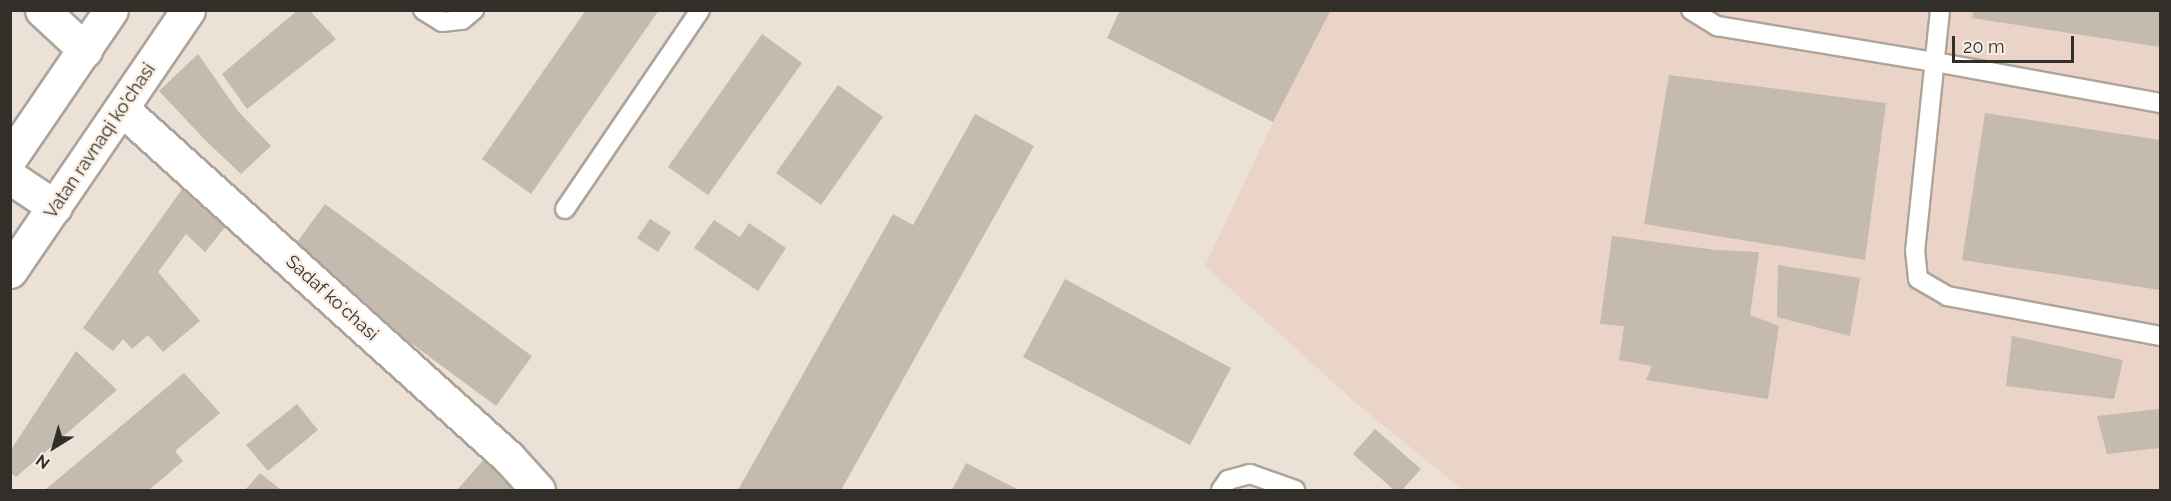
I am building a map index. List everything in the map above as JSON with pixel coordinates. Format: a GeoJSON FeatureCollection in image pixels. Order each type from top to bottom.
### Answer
{"type":"FeatureCollection","features":[{"type":"Feature","properties":{"kind":"street"},"geometry":{"type":"LineString","coordinates":[[42,10],[85,50]]}},
{"type":"Feature","properties":{"kind":"street"},"geometry":{"type":"LineString","coordinates":[[10,158],[111,10]]}},
{"type":"Feature","properties":{"kind":"street","name":"Vatan ravnaqi ko'chasi"},"geometry":{"type":"LineString","coordinates":[[10,271],[188,10]]}},
{"type":"Feature","properties":{"kind":"street","name":"Sadaf koʻchasi"},"geometry":{"type":"LineString","coordinates":[[122,109],[509,458],[538,490]]}},
{"type":"Feature","properties":{"kind":"street"},"geometry":{"type":"LineString","coordinates":[[10,177],[55,207]]}},
{"type":"Feature","properties":{"kind":"lane"},"geometry":{"type":"LineString","coordinates":[[423,10],[442,22],[462,20],[474,10]]}},
{"type":"Feature","properties":{"kind":"lane"},"geometry":{"type":"LineString","coordinates":[[564,209],[700,10]]}},
{"type":"Feature","properties":{"kind":"lane"},"geometry":{"type":"LineString","coordinates":[[1691,10],[1717,26],[1935,62],[2160,103]]}},
{"type":"Feature","properties":{"kind":"lane"},"geometry":{"type":"LineString","coordinates":[[1940,10],[1915,250],[1917,279],[1947,296],[2160,336]]}},
{"type":"Feature","properties":{"kind":"lane"},"geometry":{"type":"LineString","coordinates":[[1221,490],[1228,480],[1250,474],[1295,490]]}},
{"type":"Feature","properties":{"kind":"shaded area"},"geometry":{"type":"Polygon","coordinates":[[[1331,11],[2160,11],[2160,490],[1463,490],[1357,404],[1205,266],[1273,122],[1331,11]]]}},
{"type":"Feature","properties":{"kind":"building"},"geometry":{"type":"Polygon","coordinates":[[[298,10],[309,10],[336,39],[247,109],[222,74],[298,10]]]}},
{"type":"Feature","properties":{"kind":"building"},"geometry":{"type":"Polygon","coordinates":[[[586,10],[659,10],[531,194],[482,159],[586,10]]]}},
{"type":"Feature","properties":{"kind":"building"},"geometry":{"type":"Polygon","coordinates":[[[1120,10],[1331,10],[1273,122],[1107,38],[1120,10]]]}},
{"type":"Feature","properties":{"kind":"building"},"geometry":{"type":"Polygon","coordinates":[[[1974,10],[2160,10],[2160,47],[1972,18],[1974,10]]]}},
{"type":"Feature","properties":{"kind":"building"},"geometry":{"type":"Polygon","coordinates":[[[762,34],[802,63],[708,195],[668,167],[762,34]]]}},
{"type":"Feature","properties":{"kind":"building"},"geometry":{"type":"Polygon","coordinates":[[[198,54],[238,111],[271,146],[241,174],[159,91],[198,54]]]}},
{"type":"Feature","properties":{"kind":"building"},"geometry":{"type":"Polygon","coordinates":[[[1669,75],[1886,103],[1865,260],[1644,224],[1669,75]]]}},
{"type":"Feature","properties":{"kind":"building"},"geometry":{"type":"Polygon","coordinates":[[[838,85],[883,117],[821,205],[776,173],[838,85]]]}},
{"type":"Feature","properties":{"kind":"building"},"geometry":{"type":"Polygon","coordinates":[[[1985,113],[2160,140],[2160,290],[1962,260],[1985,113]]]}},
{"type":"Feature","properties":{"kind":"building"},"geometry":{"type":"Polygon","coordinates":[[[975,114],[1034,146],[841,490],[738,490],[893,214],[913,225],[975,114]]]}},
{"type":"Feature","properties":{"kind":"building"},"geometry":{"type":"Polygon","coordinates":[[[185,185],[226,226],[205,252],[186,234],[158,272],[200,321],[163,352],[148,335],[132,349],[123,339],[113,351],[83,328],[185,185]]]}},
{"type":"Feature","properties":{"kind":"building"},"geometry":{"type":"Polygon","coordinates":[[[325,204],[532,356],[496,406],[289,253],[325,204]]]}},
{"type":"Feature","properties":{"kind":"building"},"geometry":{"type":"Polygon","coordinates":[[[650,219],[671,232],[658,252],[637,238],[650,219]]]}},
{"type":"Feature","properties":{"kind":"building"},"geometry":{"type":"Polygon","coordinates":[[[714,220],[740,237],[749,223],[786,248],[758,291],[694,248],[714,220]]]}},
{"type":"Feature","properties":{"kind":"building"},"geometry":{"type":"Polygon","coordinates":[[[1612,236],[1716,250],[1759,252],[1750,315],[1779,326],[1768,399],[1646,380],[1652,366],[1619,360],[1624,326],[1600,324],[1612,236]]]}},
{"type":"Feature","properties":{"kind":"building"},"geometry":{"type":"Polygon","coordinates":[[[1778,265],[1860,278],[1850,336],[1777,317],[1778,265]]]}},
{"type":"Feature","properties":{"kind":"building"},"geometry":{"type":"Polygon","coordinates":[[[1065,279],[1231,368],[1190,445],[1023,357],[1065,279]]]}},
{"type":"Feature","properties":{"kind":"building"},"geometry":{"type":"Polygon","coordinates":[[[2012,336],[2123,360],[2114,399],[2006,386],[2012,336]]]}},
{"type":"Feature","properties":{"kind":"building"},"geometry":{"type":"Polygon","coordinates":[[[76,351],[117,390],[16,477],[10,472],[10,451],[76,351]]]}},
{"type":"Feature","properties":{"kind":"building"},"geometry":{"type":"Polygon","coordinates":[[[184,373],[220,413],[175,451],[183,461],[149,490],[45,490],[184,373]]]}},
{"type":"Feature","properties":{"kind":"building"},"geometry":{"type":"Polygon","coordinates":[[[297,404],[318,430],[268,471],[246,445],[297,404]]]}},
{"type":"Feature","properties":{"kind":"building"},"geometry":{"type":"Polygon","coordinates":[[[2160,409],[2160,448],[2107,454],[2097,416],[2160,409]]]}},
{"type":"Feature","properties":{"kind":"building"},"geometry":{"type":"Polygon","coordinates":[[[1375,429],[1421,469],[1402,490],[1394,490],[1353,454],[1375,429]]]}},
{"type":"Feature","properties":{"kind":"building"},"geometry":{"type":"Polygon","coordinates":[[[486,457],[518,490],[457,490],[486,457]]]}},
{"type":"Feature","properties":{"kind":"building"},"geometry":{"type":"Polygon","coordinates":[[[966,463],[1019,490],[952,490],[966,463]]]}},
{"type":"Feature","properties":{"kind":"building"},"geometry":{"type":"Polygon","coordinates":[[[260,473],[281,490],[245,490],[260,473]]]}}]}
